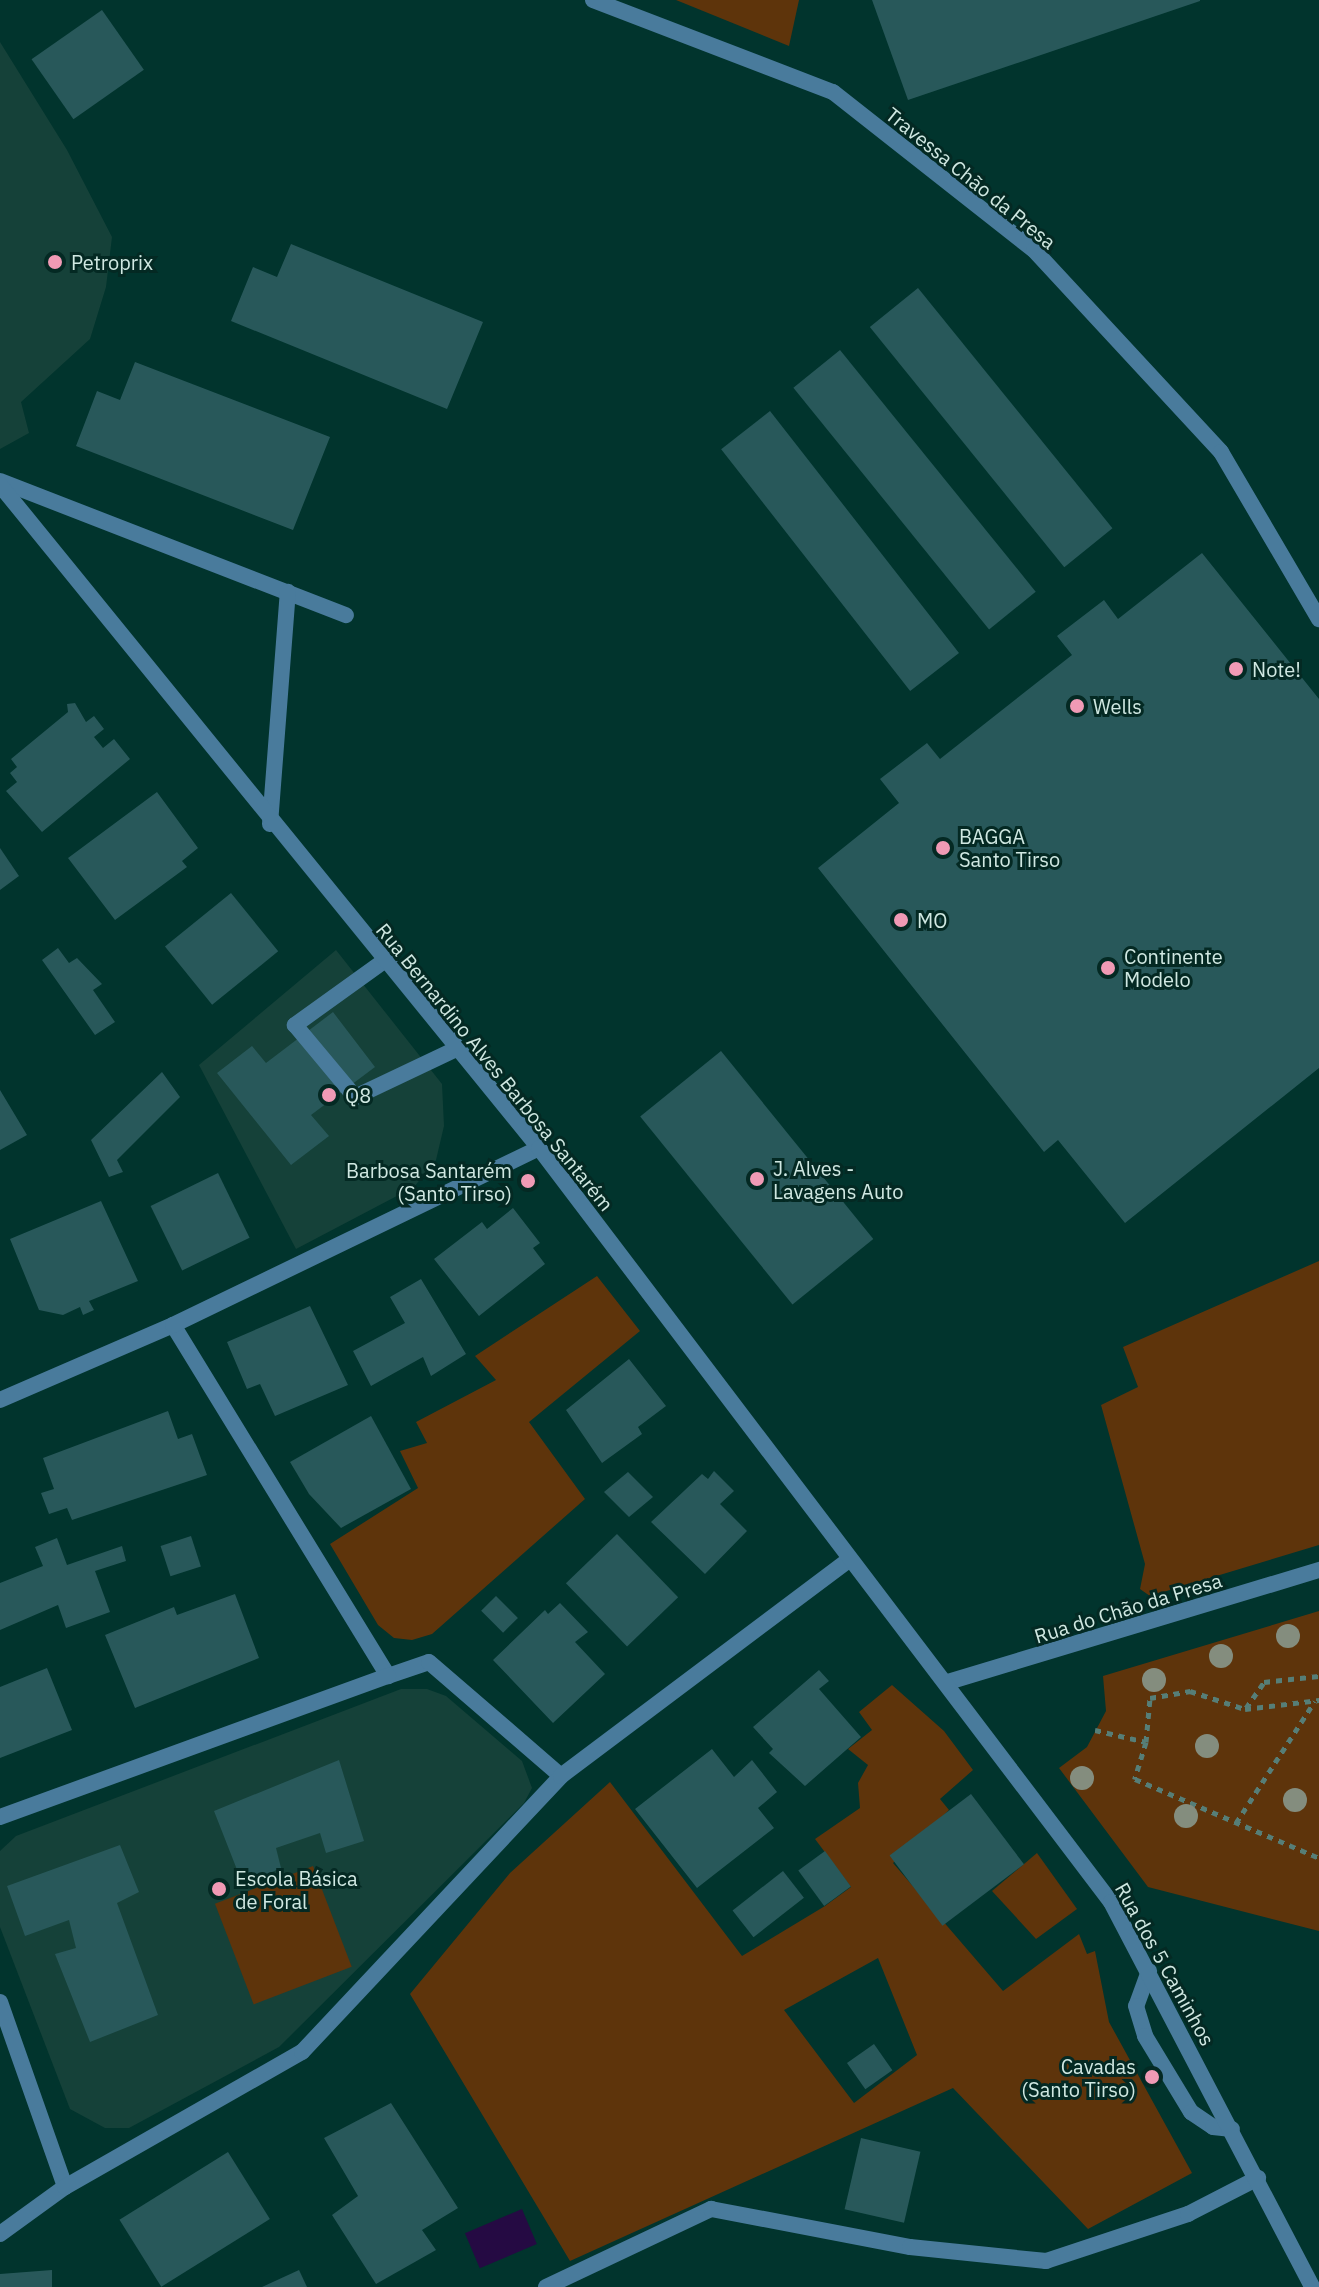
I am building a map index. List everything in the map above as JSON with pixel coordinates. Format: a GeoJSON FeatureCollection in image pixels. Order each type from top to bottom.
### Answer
{"type":"FeatureCollection","features":[{"type":"Feature","properties":{"kind":"street","name":"Travessa Chão da Presa"},"geometry":{"type":"LineString","coordinates":[[593,0],[833,92],[1034,250],[1221,452],[1319,619]]}},
{"type":"Feature","properties":{"kind":"street"},"geometry":{"type":"LineString","coordinates":[[0,483],[346,615]]}},
{"type":"Feature","properties":{"kind":"street","name":"Rua Bernardino Alves Barbosa Santarém"},"geometry":{"type":"LineString","coordinates":[[0,483],[270,824],[539,1148],[850,1559],[948,1682]]}},
{"type":"Feature","properties":{"kind":"street"},"geometry":{"type":"LineString","coordinates":[[270,824],[288,592]]}},
{"type":"Feature","properties":{"kind":"street"},"geometry":{"type":"LineString","coordinates":[[384,961],[295,1025],[355,1097],[456,1049]]}},
{"type":"Feature","properties":{"kind":"street"},"geometry":{"type":"LineString","coordinates":[[0,1400],[173,1325],[539,1148]]}},
{"type":"Feature","properties":{"kind":"street"},"geometry":{"type":"LineString","coordinates":[[173,1325],[388,1676]]}},
{"type":"Feature","properties":{"kind":"street"},"geometry":{"type":"LineString","coordinates":[[0,2234],[65,2187],[302,2052],[561,1776],[850,1559]]}},
{"type":"Feature","properties":{"kind":"street","name":"Rua do Chão da Presa"},"geometry":{"type":"LineString","coordinates":[[948,1682],[1319,1570]]}},
{"type":"Feature","properties":{"kind":"street"},"geometry":{"type":"LineString","coordinates":[[0,1817],[429,1662],[561,1776]]}},
{"type":"Feature","properties":{"kind":"street","name":"Rua dos 5 Caminhos"},"geometry":{"type":"LineString","coordinates":[[948,1682],[1111,1902],[1258,2178],[1312,2287]]}},
{"type":"Feature","properties":{"kind":"street"},"geometry":{"type":"LineString","coordinates":[[1149,1971],[1136,2006],[1145,2036],[1191,2112],[1213,2127],[1232,2129]]}},
{"type":"Feature","properties":{"kind":"street"},"geometry":{"type":"LineString","coordinates":[[0,2002],[65,2187]]}},
{"type":"Feature","properties":{"kind":"street"},"geometry":{"type":"LineString","coordinates":[[546,2287],[711,2209],[910,2247],[1046,2261],[1188,2214],[1258,2178]]}},
{"type":"Feature","properties":{"kind":"path"},"geometry":{"type":"LineString","coordinates":[[1245,1709],[1264,1682],[1319,1676]]}},
{"type":"Feature","properties":{"kind":"path"},"geometry":{"type":"LineString","coordinates":[[1317,1700],[1245,1709],[1190,1691],[1150,1698],[1146,1742],[1135,1779],[1318,1856]]}},
{"type":"Feature","properties":{"kind":"path"},"geometry":{"type":"LineString","coordinates":[[1236,1823],[1317,1700]]}},
{"type":"Feature","properties":{"kind":"path"},"geometry":{"type":"LineString","coordinates":[[1095,1730],[1146,1742]]}},
{"type":"Feature","properties":{"kind":"shaded area"},"geometry":{"type":"Polygon","coordinates":[[[676,0],[799,0],[789,46],[676,0]]]}},
{"type":"Feature","properties":{"kind":"shaded area","name":"Petroprix"},"geometry":{"type":"Polygon","coordinates":[[[0,42],[67,150],[112,237],[106,287],[90,339],[21,402],[29,433],[0,449],[0,42]]]}},
{"type":"Feature","properties":{"kind":"shaded area","name":"Q8"},"geometry":{"type":"Polygon","coordinates":[[[336,950],[442,1084],[444,1126],[436,1160],[414,1187],[296,1249],[199,1065],[336,950]]]}},
{"type":"Feature","properties":{"kind":"shaded area"},"geometry":{"type":"Polygon","coordinates":[[[1319,1261],[1319,1545],[1150,1596],[1140,1589],[1145,1564],[1101,1405],[1138,1387],[1123,1347],[1319,1261]]]}},
{"type":"Feature","properties":{"kind":"shaded area"},"geometry":{"type":"Polygon","coordinates":[[[597,1276],[640,1331],[529,1422],[585,1499],[432,1634],[412,1640],[394,1638],[378,1625],[330,1544],[418,1488],[400,1451],[427,1443],[416,1422],[496,1380],[475,1356],[597,1276]]]}},
{"type":"Feature","properties":{"kind":"shaded area"},"geometry":{"type":"Polygon","coordinates":[[[1319,1611],[1319,1931],[1148,1887],[1059,1768],[1087,1747],[1106,1711],[1103,1676],[1319,1611]]]}},
{"type":"Feature","properties":{"kind":"shaded area"},"geometry":{"type":"Polygon","coordinates":[[[892,1685],[944,1731],[973,1770],[940,1799],[949,1810],[893,1863],[1003,1991],[1079,1934],[1087,1954],[1095,1951],[1109,2022],[1192,2173],[1088,2229],[953,2088],[570,2261],[410,1994],[510,1873],[610,1782],[742,1956],[825,1906],[851,1887],[815,1839],[860,1808],[858,1783],[868,1765],[848,1749],[872,1730],[859,1712],[892,1685]],[[878,1958],[784,2010],[854,2103],[917,2055],[878,1958]]]}},
{"type":"Feature","properties":{"kind":"shaded area","name":"Escola Básica de Foral"},"geometry":{"type":"Polygon","coordinates":[[[401,1689],[427,1689],[446,1696],[522,1761],[532,1788],[524,1803],[279,2047],[129,2128],[105,2128],[70,2109],[0,1927],[0,1851],[16,1836],[401,1689]]]}},
{"type":"Feature","properties":{"kind":"shaded area"},"geometry":{"type":"Polygon","coordinates":[[[1037,1853],[1077,1909],[1036,1939],[992,1891],[1037,1853]]]}},
{"type":"Feature","properties":{"kind":"shaded area"},"geometry":{"type":"Polygon","coordinates":[[[313,1866],[352,1967],[254,2004],[215,1904],[313,1866]]]}},
{"type":"Feature","properties":{"kind":"shaded area"},"geometry":{"type":"Polygon","coordinates":[[[522,2209],[537,2244],[480,2268],[465,2233],[522,2209]]]}},
{"type":"Feature","properties":{"kind":"building"},"geometry":{"type":"Polygon","coordinates":[[[872,0],[1200,0],[1200,1],[908,100],[872,0]]]}},
{"type":"Feature","properties":{"kind":"building"},"geometry":{"type":"Polygon","coordinates":[[[102,10],[144,70],[73,119],[32,59],[102,10]]]}},
{"type":"Feature","properties":{"kind":"building"},"geometry":{"type":"Polygon","coordinates":[[[291,244],[483,322],[447,409],[231,321],[253,267],[277,277],[291,244]]]}},
{"type":"Feature","properties":{"kind":"building"},"geometry":{"type":"Polygon","coordinates":[[[918,288],[1112,528],[1064,567],[870,327],[918,288]]]}},
{"type":"Feature","properties":{"kind":"building"},"geometry":{"type":"Polygon","coordinates":[[[840,350],[1036,592],[989,629],[793,388],[840,350]]]}},
{"type":"Feature","properties":{"kind":"building"},"geometry":{"type":"Polygon","coordinates":[[[135,362],[330,437],[293,530],[76,446],[97,391],[120,400],[135,362]]]}},
{"type":"Feature","properties":{"kind":"building"},"geometry":{"type":"Polygon","coordinates":[[[770,411],[959,653],[910,691],[721,449],[770,411]]]}},
{"type":"Feature","properties":{"kind":"building","name":"Continente Modelo"},"geometry":{"type":"Polygon","coordinates":[[[1202,553],[1319,699],[1319,1068],[1125,1223],[1058,1140],[1044,1152],[818,868],[899,803],[880,779],[927,743],[940,759],[1072,655],[1057,636],[1104,600],[1118,619],[1202,553]]]}},
{"type":"Feature","properties":{"kind":"building"},"geometry":{"type":"Polygon","coordinates":[[[75,703],[86,722],[94,716],[104,729],[94,737],[103,748],[114,739],[130,759],[42,832],[6,791],[17,782],[10,773],[17,767],[11,759],[68,712],[67,704],[75,703]]]}},
{"type":"Feature","properties":{"kind":"building"},"geometry":{"type":"Polygon","coordinates":[[[157,792],[198,848],[182,861],[187,867],[115,920],[68,858],[157,792]]]}},
{"type":"Feature","properties":{"kind":"building"},"geometry":{"type":"Polygon","coordinates":[[[0,848],[19,876],[0,890],[0,848]]]}},
{"type":"Feature","properties":{"kind":"building"},"geometry":{"type":"Polygon","coordinates":[[[231,893],[278,951],[212,1005],[165,946],[231,893]]]}},
{"type":"Feature","properties":{"kind":"building"},"geometry":{"type":"Polygon","coordinates":[[[58,948],[69,963],[77,958],[102,984],[93,990],[115,1022],[95,1035],[42,960],[58,948]]]}},
{"type":"Feature","properties":{"kind":"building"},"geometry":{"type":"Polygon","coordinates":[[[333,1012],[375,1067],[311,1115],[329,1136],[291,1165],[217,1073],[252,1046],[266,1063],[333,1012]]]}},
{"type":"Feature","properties":{"kind":"building","name":"J. Alves - Lavagens Auto"},"geometry":{"type":"Polygon","coordinates":[[[721,1051],[873,1239],[792,1305],[640,1116],[721,1051]]]}},
{"type":"Feature","properties":{"kind":"building"},"geometry":{"type":"Polygon","coordinates":[[[162,1072],[180,1097],[117,1160],[123,1172],[109,1177],[91,1140],[162,1072]]]}},
{"type":"Feature","properties":{"kind":"building"},"geometry":{"type":"Polygon","coordinates":[[[0,1090],[27,1135],[0,1150],[0,1090]]]}},
{"type":"Feature","properties":{"kind":"building"},"geometry":{"type":"Polygon","coordinates":[[[218,1173],[250,1238],[182,1271],[151,1206],[218,1173]]]}},
{"type":"Feature","properties":{"kind":"building"},"geometry":{"type":"Polygon","coordinates":[[[101,1201],[138,1281],[89,1301],[94,1310],[83,1315],[80,1307],[63,1315],[39,1310],[10,1239],[101,1201]]]}},
{"type":"Feature","properties":{"kind":"building"},"geometry":{"type":"Polygon","coordinates":[[[513,1208],[540,1243],[533,1248],[545,1264],[479,1316],[434,1259],[482,1222],[487,1229],[513,1208]]]}},
{"type":"Feature","properties":{"kind":"building"},"geometry":{"type":"Polygon","coordinates":[[[421,1279],[466,1354],[431,1376],[423,1357],[371,1386],[353,1351],[405,1323],[390,1297],[421,1279]]]}},
{"type":"Feature","properties":{"kind":"building"},"geometry":{"type":"Polygon","coordinates":[[[310,1306],[348,1385],[275,1416],[260,1384],[247,1389],[227,1342],[310,1306]]]}},
{"type":"Feature","properties":{"kind":"building"},"geometry":{"type":"Polygon","coordinates":[[[629,1359],[666,1406],[638,1427],[642,1434],[602,1463],[566,1410],[629,1359]]]}},
{"type":"Feature","properties":{"kind":"building"},"geometry":{"type":"Polygon","coordinates":[[[168,1411],[178,1439],[192,1434],[207,1475],[72,1520],[67,1508],[49,1514],[41,1493],[54,1489],[43,1458],[168,1411]]]}},
{"type":"Feature","properties":{"kind":"building"},"geometry":{"type":"Polygon","coordinates":[[[371,1416],[411,1489],[341,1528],[309,1494],[290,1462],[371,1416]]]}},
{"type":"Feature","properties":{"kind":"building"},"geometry":{"type":"Polygon","coordinates":[[[714,1471],[734,1491],[720,1504],[747,1531],[705,1574],[651,1522],[702,1474],[708,1479],[714,1471]]]}},
{"type":"Feature","properties":{"kind":"building"},"geometry":{"type":"Polygon","coordinates":[[[628,1472],[653,1497],[629,1517],[604,1492],[628,1472]]]}},
{"type":"Feature","properties":{"kind":"building"},"geometry":{"type":"Polygon","coordinates":[[[617,1534],[678,1597],[627,1647],[566,1583],[617,1534]]]}},
{"type":"Feature","properties":{"kind":"building"},"geometry":{"type":"Polygon","coordinates":[[[191,1536],[201,1566],[170,1576],[161,1546],[191,1536]]]}},
{"type":"Feature","properties":{"kind":"building"},"geometry":{"type":"Polygon","coordinates":[[[57,1538],[67,1565],[122,1546],[126,1561],[95,1571],[110,1612],[66,1628],[58,1605],[0,1630],[0,1583],[43,1566],[35,1547],[57,1538]]]}},
{"type":"Feature","properties":{"kind":"building"},"geometry":{"type":"Polygon","coordinates":[[[235,1594],[259,1658],[135,1708],[105,1635],[174,1607],[177,1615],[235,1594]]]}},
{"type":"Feature","properties":{"kind":"building"},"geometry":{"type":"Polygon","coordinates":[[[496,1596],[518,1618],[503,1633],[481,1611],[496,1596]]]}},
{"type":"Feature","properties":{"kind":"building"},"geometry":{"type":"Polygon","coordinates":[[[560,1603],[588,1632],[575,1642],[605,1674],[553,1723],[493,1660],[545,1610],[548,1614],[560,1603]]]}},
{"type":"Feature","properties":{"kind":"building"},"geometry":{"type":"Polygon","coordinates":[[[47,1668],[72,1730],[0,1758],[0,1687],[47,1668]]]}},
{"type":"Feature","properties":{"kind":"building"},"geometry":{"type":"Polygon","coordinates":[[[819,1670],[829,1681],[819,1689],[861,1737],[805,1786],[769,1753],[773,1749],[753,1727],[819,1670]]]}},
{"type":"Feature","properties":{"kind":"building"},"geometry":{"type":"Polygon","coordinates":[[[712,1749],[734,1777],[752,1760],[777,1792],[758,1808],[774,1828],[697,1888],[635,1809],[712,1749]]]}},
{"type":"Feature","properties":{"kind":"building"},"geometry":{"type":"Polygon","coordinates":[[[339,1760],[364,1841],[326,1853],[320,1833],[276,1848],[281,1868],[243,1885],[214,1811],[339,1760]]]}},
{"type":"Feature","properties":{"kind":"building"},"geometry":{"type":"Polygon","coordinates":[[[971,1794],[1024,1864],[942,1926],[890,1855],[971,1794]]]}},
{"type":"Feature","properties":{"kind":"building"},"geometry":{"type":"Polygon","coordinates":[[[120,1845],[139,1892],[117,1903],[158,2015],[90,2042],[55,1954],[76,1948],[69,1920],[25,1936],[7,1886],[120,1845]]]}},
{"type":"Feature","properties":{"kind":"building"},"geometry":{"type":"Polygon","coordinates":[[[825,1851],[851,1887],[824,1906],[798,1870],[825,1851]]]}},
{"type":"Feature","properties":{"kind":"building"},"geometry":{"type":"Polygon","coordinates":[[[783,1871],[804,1898],[753,1937],[733,1910],[783,1871]]]}},
{"type":"Feature","properties":{"kind":"building"},"geometry":{"type":"Polygon","coordinates":[[[874,2044],[892,2070],[865,2089],[847,2063],[874,2044]]]}},
{"type":"Feature","properties":{"kind":"building"},"geometry":{"type":"Polygon","coordinates":[[[391,2103],[458,2208],[422,2230],[436,2250],[376,2284],[332,2215],[358,2196],[324,2138],[391,2103]]]}},
{"type":"Feature","properties":{"kind":"building"},"geometry":{"type":"Polygon","coordinates":[[[861,2138],[920,2152],[904,2223],[845,2209],[861,2138]]]}},
{"type":"Feature","properties":{"kind":"building"},"geometry":{"type":"Polygon","coordinates":[[[228,2152],[270,2219],[161,2287],[119,2220],[228,2152]]]}},
{"type":"Feature","properties":{"kind":"building"},"geometry":{"type":"Polygon","coordinates":[[[52,2270],[52,2287],[0,2287],[0,2274],[52,2270]]]}},
{"type":"Feature","properties":{"kind":"building"},"geometry":{"type":"Polygon","coordinates":[[[299,2270],[307,2287],[262,2287],[299,2270]]]}},
{"type":"Feature","properties":{"kind":"place","name":"Petroprix"},"geometry":{"type":"Point","coordinates":[55,262]}},
{"type":"Feature","properties":{"kind":"place","name":"Note!"},"geometry":{"type":"Point","coordinates":[1236,669]}},
{"type":"Feature","properties":{"kind":"place","name":"Wells"},"geometry":{"type":"Point","coordinates":[1077,706]}},
{"type":"Feature","properties":{"kind":"place","name":"BAGGA Santo Tirso"},"geometry":{"type":"Point","coordinates":[943,848]}},
{"type":"Feature","properties":{"kind":"place","name":"MO"},"geometry":{"type":"Point","coordinates":[901,920]}},
{"type":"Feature","properties":{"kind":"place","name":"Continente Modelo"},"geometry":{"type":"Point","coordinates":[1108,968]}},
{"type":"Feature","properties":{"kind":"place","name":"Q8"},"geometry":{"type":"Point","coordinates":[329,1095]}},
{"type":"Feature","properties":{"kind":"place","name":"J. Alves - Lavagens Auto"},"geometry":{"type":"Point","coordinates":[757,1179]}},
{"type":"Feature","properties":{"kind":"place","name":"Barbosa Santarém (Santo Tirso)"},"geometry":{"type":"Point","coordinates":[528,1181]}},
{"type":"Feature","properties":{"kind":"place","name":"Escola Básica de Foral"},"geometry":{"type":"Point","coordinates":[219,1889]}},
{"type":"Feature","properties":{"kind":"place","name":"Cavadas (Santo Tirso)"},"geometry":{"type":"Point","coordinates":[1152,2077]}}]}
